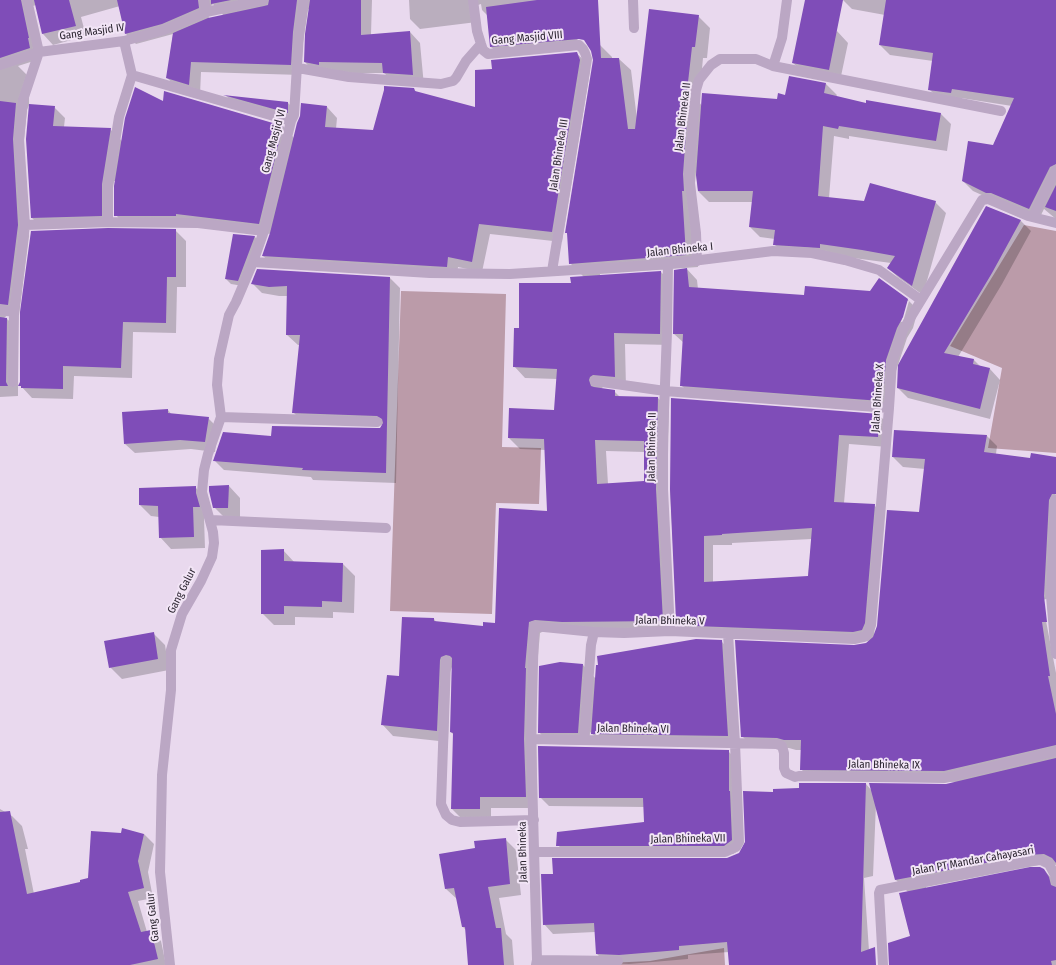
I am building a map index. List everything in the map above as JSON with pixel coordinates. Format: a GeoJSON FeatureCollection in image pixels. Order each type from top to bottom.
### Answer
{"type":"FeatureCollection","features":[{"type":"Feature","properties":{"kind":"street"},"geometry":{"type":"LineString","coordinates":[[13,382],[14,312],[25,225],[19,139],[23,100],[39,52],[27,0]]}},
{"type":"Feature","properties":{"kind":"street"},"geometry":{"type":"LineString","coordinates":[[204,0],[206,12]]}},
{"type":"Feature","properties":{"kind":"street","name":"Gang Masjid IV"},"geometry":{"type":"LineString","coordinates":[[0,65],[39,52],[124,41],[164,30],[206,12],[263,0]]}},
{"type":"Feature","properties":{"kind":"street","name":"Gang Masjid VI"},"geometry":{"type":"LineString","coordinates":[[253,262],[264,231],[294,115],[304,0]]}},
{"type":"Feature","properties":{"kind":"street","name":"Gang Masjid VIII"},"geometry":{"type":"LineString","coordinates":[[473,0],[480,44],[483,50],[488,54],[578,45]]}},
{"type":"Feature","properties":{"kind":"street"},"geometry":{"type":"LineString","coordinates":[[633,0],[634,28]]}},
{"type":"Feature","properties":{"kind":"street"},"geometry":{"type":"LineString","coordinates":[[773,66],[782,38],[787,0]]}},
{"type":"Feature","properties":{"kind":"street"},"geometry":{"type":"LineString","coordinates":[[108,222],[108,185],[119,117],[132,75],[124,41]]}},
{"type":"Feature","properties":{"kind":"street"},"geometry":{"type":"LineString","coordinates":[[298,68],[349,77],[441,84],[453,81],[456,78],[466,61],[480,44]]}},
{"type":"Feature","properties":{"kind":"street","name":"Jalan Bhineka III"},"geometry":{"type":"LineString","coordinates":[[552,271],[587,59],[583,48],[578,45]]}},
{"type":"Feature","properties":{"kind":"street","name":"Jalan Bhineka II"},"geometry":{"type":"LineString","coordinates":[[698,261],[689,175],[696,90],[699,80],[710,65],[720,59],[756,59],[773,66],[1001,111]]}},
{"type":"Feature","properties":{"kind":"street"},"geometry":{"type":"LineString","coordinates":[[132,75],[291,122]]}},
{"type":"Feature","properties":{"kind":"street"},"geometry":{"type":"LineString","coordinates":[[1056,170],[1034,214],[1031,216],[1056,223]]}},
{"type":"Feature","properties":{"kind":"street","name":"Jalan Bhineka X"},"geometry":{"type":"LineString","coordinates":[[854,639],[867,635],[871,625],[892,362],[903,330],[982,200],[988,199],[1031,216]]}},
{"type":"Feature","properties":{"kind":"street"},"geometry":{"type":"LineString","coordinates":[[25,225],[108,222],[198,223],[264,231]]}},
{"type":"Feature","properties":{"kind":"street","name":"Jalan Bhineka I"},"geometry":{"type":"LineString","coordinates":[[253,262],[430,273],[510,274],[668,264],[773,251],[812,253],[845,260],[879,270],[921,300]]}},
{"type":"Feature","properties":{"kind":"street","name":"Gang Galur"},"geometry":{"type":"LineString","coordinates":[[170,965],[160,872],[162,775],[171,690],[171,650],[182,614],[201,581],[212,557],[214,544],[211,520],[202,492],[204,470],[208,454],[221,417],[218,385],[219,359],[229,315],[253,262]]}},
{"type":"Feature","properties":{"kind":"street","name":"Jalan Bhineka II"},"geometry":{"type":"LineString","coordinates":[[668,264],[663,489],[670,631]]}},
{"type":"Feature","properties":{"kind":"street"},"geometry":{"type":"LineString","coordinates":[[0,310],[14,312]]}},
{"type":"Feature","properties":{"kind":"street"},"geometry":{"type":"LineString","coordinates":[[595,381],[665,391],[889,408]]}},
{"type":"Feature","properties":{"kind":"street"},"geometry":{"type":"LineString","coordinates":[[221,417],[377,422]]}},
{"type":"Feature","properties":{"kind":"street"},"geometry":{"type":"LineString","coordinates":[[1056,500],[1051,596],[1056,654]]}},
{"type":"Feature","properties":{"kind":"street"},"geometry":{"type":"LineString","coordinates":[[211,520],[386,528]]}},
{"type":"Feature","properties":{"kind":"street","name":"Jalan Bhineka V"},"geometry":{"type":"LineString","coordinates":[[531,739],[534,626],[594,632],[624,633],[670,631],[854,639]]}},
{"type":"Feature","properties":{"kind":"street"},"geometry":{"type":"LineString","coordinates":[[584,740],[591,645],[594,632]]}},
{"type":"Feature","properties":{"kind":"street","name":"Jalan Bhineka VII"},"geometry":{"type":"LineString","coordinates":[[534,852],[725,852],[736,847],[739,842],[735,743],[728,634]]}},
{"type":"Feature","properties":{"kind":"street"},"geometry":{"type":"LineString","coordinates":[[446,661],[441,804],[446,815],[452,820],[460,822],[534,820]]}},
{"type":"Feature","properties":{"kind":"street","name":"Jalan Bhineka VI"},"geometry":{"type":"LineString","coordinates":[[531,739],[735,743]]}},
{"type":"Feature","properties":{"kind":"street","name":"Jalan Bhineka"},"geometry":{"type":"LineString","coordinates":[[531,739],[537,962]]}},
{"type":"Feature","properties":{"kind":"street","name":"Jalan Bhineka IX"},"geometry":{"type":"LineString","coordinates":[[735,743],[777,744],[782,746],[784,752],[784,768],[786,773],[795,778],[799,776],[945,778],[1056,751]]}},
{"type":"Feature","properties":{"kind":"street","name":"Jalan PT Mandar Cahayasari"},"geometry":{"type":"LineString","coordinates":[[884,965],[879,893],[882,890],[1041,860],[1050,864],[1056,881]]}},
{"type":"Feature","properties":{"kind":"street"},"geometry":{"type":"LineString","coordinates":[[537,962],[618,960]]}},
{"type":"Feature","properties":{"kind":"shaded area"},"geometry":{"type":"Polygon","coordinates":[[[1024,225],[1056,231],[1056,453],[988,448],[1002,368],[950,346],[1024,225]]]}},
{"type":"Feature","properties":{"kind":"shaded area"},"geometry":{"type":"Polygon","coordinates":[[[401,291],[506,294],[502,447],[541,448],[539,504],[496,503],[492,614],[390,611],[401,291]]]}},
{"type":"Feature","properties":{"kind":"shaded area"},"geometry":{"type":"Polygon","coordinates":[[[724,948],[725,965],[587,965],[650,961],[724,948]]]}},
{"type":"Feature","properties":{"kind":"building"},"geometry":{"type":"Polygon","coordinates":[[[0,0],[21,0],[30,48],[0,58],[0,0]]]}},
{"type":"Feature","properties":{"kind":"building"},"geometry":{"type":"Polygon","coordinates":[[[34,0],[69,0],[76,26],[42,34],[34,0]]]}},
{"type":"Feature","properties":{"kind":"building"},"geometry":{"type":"Polygon","coordinates":[[[117,0],[198,0],[199,8],[162,24],[125,34],[117,0]]]}},
{"type":"Feature","properties":{"kind":"building"},"geometry":{"type":"Polygon","coordinates":[[[211,0],[231,0],[211,4],[211,0]]]}},
{"type":"Feature","properties":{"kind":"building"},"geometry":{"type":"Polygon","coordinates":[[[269,0],[297,0],[291,65],[191,62],[189,85],[166,78],[173,33],[208,18],[268,5],[269,0]]]}},
{"type":"Feature","properties":{"kind":"building"},"geometry":{"type":"Polygon","coordinates":[[[310,0],[361,0],[361,35],[410,31],[413,75],[383,73],[382,63],[319,62],[319,65],[304,62],[305,34],[310,0]]]}},
{"type":"Feature","properties":{"kind":"building"},"geometry":{"type":"Polygon","coordinates":[[[537,0],[598,0],[601,58],[619,58],[628,129],[635,129],[649,9],[699,15],[695,47],[692,47],[687,91],[689,92],[683,174],[684,191],[682,191],[686,255],[569,264],[567,233],[565,233],[593,60],[591,51],[584,40],[579,39],[490,47],[486,7],[537,0]]]}},
{"type":"Feature","properties":{"kind":"building"},"geometry":{"type":"Polygon","coordinates":[[[805,0],[843,0],[829,70],[792,63],[805,0]]]}},
{"type":"Feature","properties":{"kind":"building"},"geometry":{"type":"Polygon","coordinates":[[[886,0],[1056,0],[1056,164],[1050,167],[1029,209],[991,193],[986,193],[962,181],[968,141],[993,145],[1014,98],[952,89],[951,93],[928,90],[933,53],[879,45],[886,0]]]}},
{"type":"Feature","properties":{"kind":"building"},"geometry":{"type":"Polygon","coordinates":[[[577,52],[580,60],[552,232],[479,224],[472,262],[448,257],[447,267],[262,256],[270,233],[300,116],[301,103],[327,106],[325,127],[373,130],[384,86],[414,88],[415,91],[475,107],[475,70],[492,69],[491,60],[577,52]]]}},
{"type":"Feature","properties":{"kind":"building"},"geometry":{"type":"Polygon","coordinates":[[[789,76],[826,83],[824,93],[866,103],[866,100],[941,113],[936,141],[839,126],[838,129],[823,126],[818,196],[864,201],[870,183],[936,201],[912,286],[887,268],[895,256],[820,244],[820,248],[773,245],[775,230],[749,227],[753,191],[698,191],[696,175],[702,93],[777,99],[778,93],[785,95],[789,76]]]}},
{"type":"Feature","properties":{"kind":"building"},"geometry":{"type":"Polygon","coordinates":[[[135,87],[163,101],[164,91],[283,126],[259,224],[176,214],[176,216],[114,216],[114,186],[125,118],[135,87]]]}},
{"type":"Feature","properties":{"kind":"building"},"geometry":{"type":"Polygon","coordinates":[[[223,95],[288,102],[288,113],[223,95]]]}},
{"type":"Feature","properties":{"kind":"building"},"geometry":{"type":"Polygon","coordinates":[[[0,101],[16,103],[13,139],[18,225],[8,305],[0,304],[0,101]]]}},
{"type":"Feature","properties":{"kind":"building"},"geometry":{"type":"Polygon","coordinates":[[[29,104],[55,106],[53,126],[111,128],[102,184],[102,216],[31,218],[26,139],[29,104]]]}},
{"type":"Feature","properties":{"kind":"building"},"geometry":{"type":"Polygon","coordinates":[[[1056,185],[1056,211],[1045,207],[1056,185]]]}},
{"type":"Feature","properties":{"kind":"building"},"geometry":{"type":"Polygon","coordinates":[[[986,206],[1021,220],[992,273],[944,353],[974,359],[973,364],[990,368],[980,409],[897,388],[898,365],[986,206]]]}},
{"type":"Feature","properties":{"kind":"building"},"geometry":{"type":"Polygon","coordinates":[[[108,228],[176,229],[176,277],[167,277],[166,323],[123,322],[121,368],[63,366],[63,389],[21,388],[21,386],[18,386],[20,382],[20,312],[31,231],[108,228]]]}},
{"type":"Feature","properties":{"kind":"building"},"geometry":{"type":"Polygon","coordinates":[[[233,234],[255,236],[238,281],[225,279],[233,234]]]}},
{"type":"Feature","properties":{"kind":"building"},"geometry":{"type":"Polygon","coordinates":[[[687,268],[689,287],[804,295],[805,286],[870,291],[879,278],[908,299],[903,317],[897,328],[886,360],[881,401],[680,386],[683,334],[673,334],[674,270],[687,268]]]}},
{"type":"Feature","properties":{"kind":"building"},"geometry":{"type":"Polygon","coordinates":[[[257,269],[390,277],[386,473],[302,470],[303,468],[213,461],[223,432],[271,436],[272,426],[380,428],[383,423],[382,419],[377,416],[292,413],[300,335],[286,335],[287,286],[269,287],[251,284],[257,269]]]}},
{"type":"Feature","properties":{"kind":"building"},"geometry":{"type":"Polygon","coordinates":[[[661,271],[660,334],[614,333],[615,377],[593,375],[589,380],[591,386],[615,390],[615,396],[658,397],[656,489],[663,621],[562,622],[535,620],[529,622],[525,668],[524,739],[526,797],[480,797],[480,809],[451,809],[453,733],[450,732],[452,658],[446,655],[441,657],[440,660],[437,731],[381,725],[387,675],[399,676],[402,617],[434,618],[434,621],[483,626],[483,622],[495,623],[499,508],[547,511],[544,439],[508,438],[509,408],[554,410],[557,369],[513,367],[514,328],[519,328],[519,283],[571,283],[570,277],[661,271]],[[595,440],[597,484],[644,481],[644,441],[595,440]]]}},
{"type":"Feature","properties":{"kind":"building"},"geometry":{"type":"Polygon","coordinates":[[[0,317],[7,318],[6,382],[8,386],[0,386],[0,317]]]}},
{"type":"Feature","properties":{"kind":"building"},"geometry":{"type":"Polygon","coordinates":[[[671,398],[880,414],[878,437],[839,435],[834,502],[875,504],[865,623],[862,630],[853,632],[695,626],[694,620],[676,621],[670,489],[671,398]],[[812,528],[704,536],[704,582],[808,576],[812,528]]]}},
{"type":"Feature","properties":{"kind":"building"},"geometry":{"type":"Polygon","coordinates":[[[168,409],[168,413],[209,417],[205,442],[180,440],[124,444],[122,412],[168,409]]]}},
{"type":"Feature","properties":{"kind":"building"},"geometry":{"type":"Polygon","coordinates":[[[894,430],[987,435],[984,452],[1030,458],[1031,453],[1056,457],[1056,494],[1052,494],[1049,500],[1044,596],[1047,622],[1042,622],[1050,676],[1048,676],[1056,714],[1056,745],[944,771],[800,770],[801,740],[741,737],[735,640],[854,645],[866,643],[873,637],[877,626],[887,510],[919,512],[925,459],[892,457],[894,430]]]}},
{"type":"Feature","properties":{"kind":"building"},"geometry":{"type":"Polygon","coordinates":[[[229,485],[228,508],[213,508],[209,486],[229,485]]]}},
{"type":"Feature","properties":{"kind":"building"},"geometry":{"type":"Polygon","coordinates":[[[196,486],[196,493],[200,507],[193,507],[194,537],[159,538],[158,506],[139,505],[139,488],[196,486]]]}},
{"type":"Feature","properties":{"kind":"building"},"geometry":{"type":"Polygon","coordinates":[[[284,549],[284,561],[343,563],[342,602],[322,601],[322,607],[284,606],[284,614],[261,614],[261,550],[284,549]]]}},
{"type":"Feature","properties":{"kind":"building"},"geometry":{"type":"Polygon","coordinates":[[[154,632],[158,659],[109,668],[104,641],[154,632]]]}},
{"type":"Feature","properties":{"kind":"building"},"geometry":{"type":"Polygon","coordinates":[[[696,639],[722,640],[728,736],[591,734],[596,665],[598,665],[597,656],[696,639]]]}},
{"type":"Feature","properties":{"kind":"building"},"geometry":{"type":"Polygon","coordinates":[[[560,662],[583,664],[578,733],[538,733],[539,666],[560,662]]]}},
{"type":"Feature","properties":{"kind":"building"},"geometry":{"type":"Polygon","coordinates":[[[538,746],[729,750],[729,791],[732,840],[724,846],[556,846],[557,832],[644,822],[643,798],[539,798],[538,746]]]}},
{"type":"Feature","properties":{"kind":"building"},"geometry":{"type":"Polygon","coordinates":[[[1056,758],[1056,863],[1052,858],[1044,854],[1028,855],[895,880],[869,783],[946,784],[1056,758]]]}},
{"type":"Feature","properties":{"kind":"building"},"geometry":{"type":"Polygon","coordinates":[[[799,783],[866,783],[861,952],[875,947],[876,965],[729,965],[727,942],[679,946],[679,950],[619,955],[596,954],[594,923],[543,925],[541,874],[553,874],[552,858],[727,858],[739,853],[745,842],[743,791],[773,792],[773,789],[799,788],[799,783]]]}},
{"type":"Feature","properties":{"kind":"building"},"geometry":{"type":"Polygon","coordinates":[[[10,811],[27,894],[80,882],[80,880],[88,878],[91,831],[121,833],[122,828],[144,834],[138,861],[144,888],[128,892],[141,932],[151,930],[158,959],[130,965],[0,965],[0,812],[10,811]]]}},
{"type":"Feature","properties":{"kind":"building"},"geometry":{"type":"Polygon","coordinates":[[[506,838],[510,884],[488,887],[496,928],[501,928],[504,965],[468,965],[465,927],[462,927],[454,888],[445,889],[439,854],[475,848],[474,841],[506,838]]]}},
{"type":"Feature","properties":{"kind":"building"},"geometry":{"type":"Polygon","coordinates":[[[1030,867],[1040,867],[1044,869],[1049,877],[1051,885],[1056,887],[1056,960],[1051,961],[1052,965],[889,965],[888,943],[910,936],[899,893],[1030,867]]]}}]}
